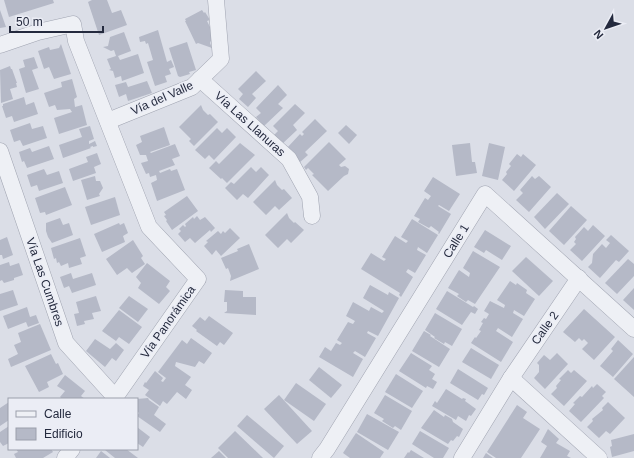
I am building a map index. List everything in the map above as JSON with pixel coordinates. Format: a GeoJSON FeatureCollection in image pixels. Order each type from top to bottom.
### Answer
{"type":"FeatureCollection","features":[{"type":"Feature","properties":{"kind":"street","name":"Vía del Valle"},"geometry":{"type":"LineString","coordinates":[[108,121],[192,87],[221,59],[216,0]]}},
{"type":"Feature","properties":{"kind":"street"},"geometry":{"type":"LineString","coordinates":[[0,45],[38,32],[73,24],[76,41],[108,121]]}},
{"type":"Feature","properties":{"kind":"street","name":"Vía Las Llanuras"},"geometry":{"type":"LineString","coordinates":[[200,79],[289,159],[310,197],[312,216]]}},
{"type":"Feature","properties":{"kind":"street","name":"Vía Panorámica"},"geometry":{"type":"LineString","coordinates":[[108,121],[149,227],[198,280],[114,398]]}},
{"type":"Feature","properties":{"kind":"street","name":"Vía Las Cumbres"},"geometry":{"type":"LineString","coordinates":[[0,153],[66,343],[114,398]]}},
{"type":"Feature","properties":{"kind":"street","name":"Calle 1"},"geometry":{"type":"LineString","coordinates":[[320,458],[328,449],[485,194],[634,329]]}},
{"type":"Feature","properties":{"kind":"street","name":"Calle 2"},"geometry":{"type":"LineString","coordinates":[[462,458],[511,378],[579,278]]}},
{"type":"Feature","properties":{"kind":"street"},"geometry":{"type":"LineString","coordinates":[[511,378],[599,458]]}},
{"type":"Feature","properties":{"kind":"street"},"geometry":{"type":"LineString","coordinates":[[65,458],[71,450]]}},
{"type":"Feature","properties":{"kind":"building"},"geometry":{"type":"Polygon","coordinates":[[[4,0],[53,0],[54,3],[9,17],[4,0]]]}},
{"type":"Feature","properties":{"kind":"building"},"geometry":{"type":"Polygon","coordinates":[[[92,0],[107,0],[112,13],[121,10],[127,25],[99,35],[88,2],[92,0]]]}},
{"type":"Feature","properties":{"kind":"building"},"geometry":{"type":"Polygon","coordinates":[[[0,10],[6,27],[0,28],[0,10]]]}},
{"type":"Feature","properties":{"kind":"building"},"geometry":{"type":"Polygon","coordinates":[[[202,10],[210,20],[207,21],[214,35],[210,43],[212,48],[198,43],[196,44],[185,21],[185,19],[202,10]]]}},
{"type":"Feature","properties":{"kind":"building"},"geometry":{"type":"Polygon","coordinates":[[[158,30],[167,62],[171,60],[174,67],[169,69],[171,74],[165,76],[167,82],[155,86],[147,62],[153,60],[148,43],[146,44],[145,41],[140,42],[139,37],[158,30]]]}},
{"type":"Feature","properties":{"kind":"building"},"geometry":{"type":"Polygon","coordinates":[[[124,32],[131,51],[118,56],[120,60],[138,54],[144,73],[122,81],[121,76],[115,78],[113,71],[109,70],[111,69],[107,59],[116,56],[114,50],[111,51],[103,47],[108,46],[110,37],[124,32]]]}},
{"type":"Feature","properties":{"kind":"building"},"geometry":{"type":"Polygon","coordinates":[[[187,42],[196,70],[189,72],[190,74],[180,77],[178,76],[169,48],[187,42]]]}},
{"type":"Feature","properties":{"kind":"building"},"geometry":{"type":"Polygon","coordinates":[[[61,44],[71,74],[54,79],[49,67],[44,69],[38,51],[49,47],[50,50],[59,48],[61,44]]]}},
{"type":"Feature","properties":{"kind":"building"},"geometry":{"type":"Polygon","coordinates":[[[34,57],[38,68],[32,70],[39,89],[26,93],[19,69],[25,67],[23,60],[34,57]]]}},
{"type":"Feature","properties":{"kind":"building"},"geometry":{"type":"Polygon","coordinates":[[[10,66],[17,83],[17,87],[10,89],[13,99],[1,103],[0,70],[10,66]]]}},
{"type":"Feature","properties":{"kind":"building"},"geometry":{"type":"Polygon","coordinates":[[[256,71],[266,81],[252,94],[256,98],[248,107],[239,99],[243,94],[238,89],[256,71]]]}},
{"type":"Feature","properties":{"kind":"building"},"geometry":{"type":"Polygon","coordinates":[[[72,79],[77,97],[74,99],[75,107],[82,105],[87,125],[59,134],[54,118],[72,112],[70,109],[57,110],[55,105],[49,107],[44,93],[62,87],[61,82],[72,79]]]}},
{"type":"Feature","properties":{"kind":"building"},"geometry":{"type":"Polygon","coordinates":[[[147,81],[152,93],[128,101],[126,94],[119,97],[115,85],[126,82],[128,87],[147,81]]]}},
{"type":"Feature","properties":{"kind":"building"},"geometry":{"type":"Polygon","coordinates":[[[278,85],[287,95],[278,104],[283,108],[264,126],[256,117],[261,113],[256,108],[278,85]]]}},
{"type":"Feature","properties":{"kind":"building"},"geometry":{"type":"Polygon","coordinates":[[[24,97],[26,105],[34,102],[38,114],[14,122],[12,116],[6,118],[2,106],[3,104],[24,97]]]}},
{"type":"Feature","properties":{"kind":"building"},"geometry":{"type":"Polygon","coordinates":[[[295,104],[305,113],[293,125],[297,130],[281,145],[273,136],[278,131],[273,126],[295,104]]]}},
{"type":"Feature","properties":{"kind":"building"},"geometry":{"type":"Polygon","coordinates":[[[201,105],[203,110],[208,115],[210,114],[218,122],[194,146],[189,141],[191,139],[179,127],[201,105]]]}},
{"type":"Feature","properties":{"kind":"building"},"geometry":{"type":"Polygon","coordinates":[[[315,119],[327,131],[305,152],[308,155],[299,163],[287,148],[300,134],[302,136],[304,134],[302,132],[315,119]]]}},
{"type":"Feature","properties":{"kind":"building"},"geometry":{"type":"Polygon","coordinates":[[[30,123],[32,129],[43,126],[47,138],[23,146],[20,140],[14,142],[10,130],[30,123]]]}},
{"type":"Feature","properties":{"kind":"building"},"geometry":{"type":"Polygon","coordinates":[[[346,125],[357,135],[349,144],[338,133],[346,125]]]}},
{"type":"Feature","properties":{"kind":"building"},"geometry":{"type":"Polygon","coordinates":[[[90,126],[94,139],[89,141],[89,144],[95,141],[97,146],[90,147],[91,148],[63,158],[59,145],[82,137],[79,129],[90,126]]]}},
{"type":"Feature","properties":{"kind":"building"},"geometry":{"type":"Polygon","coordinates":[[[164,127],[170,145],[150,152],[151,153],[175,144],[180,156],[172,159],[175,165],[159,171],[160,173],[170,169],[171,171],[177,169],[185,190],[157,201],[151,183],[157,180],[156,175],[150,177],[149,173],[146,174],[141,163],[148,161],[146,155],[140,155],[136,145],[142,142],[140,136],[164,127]]]}},
{"type":"Feature","properties":{"kind":"building"},"geometry":{"type":"Polygon","coordinates":[[[217,128],[222,133],[227,128],[236,137],[214,160],[209,155],[205,159],[195,150],[217,128]]]}},
{"type":"Feature","properties":{"kind":"building"},"geometry":{"type":"Polygon","coordinates":[[[329,142],[346,159],[339,165],[341,167],[345,166],[349,169],[348,174],[328,191],[312,175],[314,174],[308,168],[306,170],[304,167],[329,142]]]}},
{"type":"Feature","properties":{"kind":"building"},"geometry":{"type":"Polygon","coordinates":[[[240,143],[255,155],[227,183],[209,168],[216,161],[219,164],[240,143]]]}},
{"type":"Feature","properties":{"kind":"building"},"geometry":{"type":"Polygon","coordinates":[[[470,143],[472,162],[475,162],[477,173],[456,176],[452,145],[470,143]]]}},
{"type":"Feature","properties":{"kind":"building"},"geometry":{"type":"Polygon","coordinates":[[[489,143],[505,147],[498,180],[482,176],[489,143]]]}},
{"type":"Feature","properties":{"kind":"building"},"geometry":{"type":"Polygon","coordinates":[[[49,146],[54,159],[27,168],[24,161],[22,162],[19,152],[30,148],[32,152],[49,146]]]}},
{"type":"Feature","properties":{"kind":"building"},"geometry":{"type":"Polygon","coordinates":[[[97,153],[101,164],[94,167],[96,173],[73,181],[69,169],[88,162],[86,157],[97,153]]]}},
{"type":"Feature","properties":{"kind":"building"},"geometry":{"type":"Polygon","coordinates":[[[517,154],[521,157],[523,154],[536,165],[514,191],[502,180],[511,166],[509,164],[517,154]]]}},
{"type":"Feature","properties":{"kind":"building"},"geometry":{"type":"Polygon","coordinates":[[[251,167],[256,172],[261,167],[269,175],[248,198],[243,194],[237,200],[225,188],[231,182],[234,184],[251,167]]]}},
{"type":"Feature","properties":{"kind":"building"},"geometry":{"type":"Polygon","coordinates":[[[44,169],[47,175],[59,171],[63,183],[39,191],[37,185],[31,187],[27,175],[44,169]]]}},
{"type":"Feature","properties":{"kind":"building"},"geometry":{"type":"Polygon","coordinates":[[[95,176],[96,181],[100,181],[103,188],[99,194],[100,196],[87,200],[81,180],[95,176]]]}},
{"type":"Feature","properties":{"kind":"building"},"geometry":{"type":"Polygon","coordinates":[[[532,176],[535,179],[539,176],[551,187],[529,212],[516,200],[523,193],[520,190],[532,176]]]}},
{"type":"Feature","properties":{"kind":"building"},"geometry":{"type":"Polygon","coordinates":[[[433,177],[460,194],[449,211],[439,205],[438,206],[451,214],[439,234],[439,232],[431,226],[429,228],[418,222],[420,219],[414,216],[425,198],[428,200],[431,196],[424,191],[433,177]]]}},
{"type":"Feature","properties":{"kind":"building"},"geometry":{"type":"Polygon","coordinates":[[[275,180],[277,185],[282,190],[284,189],[292,198],[279,210],[275,206],[266,215],[253,202],[275,180]]]}},
{"type":"Feature","properties":{"kind":"building"},"geometry":{"type":"Polygon","coordinates":[[[65,187],[72,205],[46,215],[45,212],[40,213],[35,198],[65,187]]]}},
{"type":"Feature","properties":{"kind":"building"},"geometry":{"type":"Polygon","coordinates":[[[557,193],[569,204],[545,229],[534,217],[557,193]]]}},
{"type":"Feature","properties":{"kind":"building"},"geometry":{"type":"Polygon","coordinates":[[[187,196],[198,211],[172,230],[166,221],[167,220],[164,216],[166,215],[164,212],[187,196]]]}},
{"type":"Feature","properties":{"kind":"building"},"geometry":{"type":"Polygon","coordinates":[[[115,197],[120,215],[91,225],[85,207],[115,197]]]}},
{"type":"Feature","properties":{"kind":"building"},"geometry":{"type":"Polygon","coordinates":[[[571,206],[587,220],[564,245],[549,231],[571,206]]]}},
{"type":"Feature","properties":{"kind":"building"},"geometry":{"type":"Polygon","coordinates":[[[287,213],[289,218],[294,223],[295,222],[304,230],[291,243],[287,239],[278,248],[265,235],[287,213]]]}},
{"type":"Feature","properties":{"kind":"building"},"geometry":{"type":"Polygon","coordinates":[[[197,216],[200,220],[205,217],[215,228],[211,232],[210,230],[195,243],[190,238],[185,242],[178,234],[181,231],[179,229],[183,225],[185,227],[185,224],[193,217],[194,219],[197,216]]]}},
{"type":"Feature","properties":{"kind":"building"},"geometry":{"type":"Polygon","coordinates":[[[60,218],[63,225],[69,223],[73,235],[52,243],[46,231],[46,223],[60,218]]]}},
{"type":"Feature","properties":{"kind":"building"},"geometry":{"type":"Polygon","coordinates":[[[412,219],[438,235],[427,253],[418,247],[417,250],[426,255],[415,273],[408,269],[406,272],[413,277],[401,297],[399,295],[400,293],[361,269],[371,253],[384,261],[386,259],[382,257],[395,236],[406,243],[408,241],[401,237],[412,219]]]}},
{"type":"Feature","properties":{"kind":"building"},"geometry":{"type":"Polygon","coordinates":[[[119,223],[120,225],[124,223],[128,233],[123,236],[125,242],[102,252],[94,234],[119,223]]]}},
{"type":"Feature","properties":{"kind":"building"},"geometry":{"type":"Polygon","coordinates":[[[593,225],[605,236],[582,261],[570,250],[576,244],[574,242],[576,239],[575,237],[584,227],[588,231],[593,225]]]}},
{"type":"Feature","properties":{"kind":"building"},"geometry":{"type":"Polygon","coordinates":[[[230,228],[240,238],[221,256],[216,250],[212,255],[204,246],[208,242],[206,241],[218,231],[221,234],[223,231],[225,233],[230,228]]]}},
{"type":"Feature","properties":{"kind":"building"},"geometry":{"type":"Polygon","coordinates":[[[485,230],[511,246],[502,260],[486,250],[484,253],[474,247],[485,230]]]}},
{"type":"Feature","properties":{"kind":"building"},"geometry":{"type":"Polygon","coordinates":[[[611,235],[629,251],[619,262],[616,260],[600,278],[588,267],[592,263],[593,254],[602,244],[606,248],[610,243],[606,240],[611,235]]]}},
{"type":"Feature","properties":{"kind":"building"},"geometry":{"type":"Polygon","coordinates":[[[7,237],[13,255],[3,259],[2,255],[0,255],[0,240],[7,237]]]}},
{"type":"Feature","properties":{"kind":"building"},"geometry":{"type":"Polygon","coordinates":[[[80,238],[86,256],[80,258],[82,264],[69,268],[68,263],[61,266],[59,262],[57,263],[56,258],[54,259],[51,248],[80,238]]]}},
{"type":"Feature","properties":{"kind":"building"},"geometry":{"type":"Polygon","coordinates":[[[133,240],[143,256],[141,258],[145,264],[132,273],[127,268],[117,275],[106,259],[133,240]]]}},
{"type":"Feature","properties":{"kind":"building"},"geometry":{"type":"Polygon","coordinates":[[[249,244],[259,269],[230,281],[231,276],[228,268],[226,269],[221,258],[238,251],[237,249],[249,244]]]}},
{"type":"Feature","properties":{"kind":"building"},"geometry":{"type":"Polygon","coordinates":[[[473,251],[500,267],[475,304],[468,300],[466,302],[457,296],[459,294],[448,288],[459,270],[469,277],[470,273],[463,268],[473,251]]]}},
{"type":"Feature","properties":{"kind":"building"},"geometry":{"type":"Polygon","coordinates":[[[526,257],[553,281],[539,296],[512,271],[526,257]]]}},
{"type":"Feature","properties":{"kind":"building"},"geometry":{"type":"Polygon","coordinates":[[[628,259],[634,264],[634,276],[617,294],[605,283],[628,259]]]}},
{"type":"Feature","properties":{"kind":"building"},"geometry":{"type":"Polygon","coordinates":[[[9,262],[10,266],[19,263],[23,275],[4,283],[2,280],[0,281],[0,265],[9,262]]]}},
{"type":"Feature","properties":{"kind":"building"},"geometry":{"type":"Polygon","coordinates":[[[147,263],[170,281],[166,287],[170,291],[159,304],[138,288],[141,283],[136,277],[147,263]]]}},
{"type":"Feature","properties":{"kind":"building"},"geometry":{"type":"Polygon","coordinates":[[[71,273],[73,279],[92,273],[96,285],[72,293],[69,286],[64,288],[60,277],[71,273]]]}},
{"type":"Feature","properties":{"kind":"building"},"geometry":{"type":"Polygon","coordinates":[[[510,281],[516,285],[517,283],[527,290],[526,293],[535,299],[524,316],[514,310],[513,313],[523,319],[512,337],[498,328],[496,331],[513,342],[501,362],[471,343],[481,331],[479,330],[483,323],[481,322],[484,318],[486,319],[489,314],[484,311],[490,301],[504,308],[505,305],[497,300],[510,281]]]}},
{"type":"Feature","properties":{"kind":"building"},"geometry":{"type":"Polygon","coordinates":[[[370,285],[388,295],[389,292],[399,298],[378,336],[368,331],[367,333],[376,338],[365,357],[355,351],[353,353],[363,359],[353,377],[319,357],[325,347],[331,351],[336,343],[340,345],[342,343],[337,340],[348,322],[353,324],[355,321],[346,316],[353,302],[369,311],[371,307],[382,313],[384,311],[363,298],[370,285]]]}},
{"type":"Feature","properties":{"kind":"building"},"geometry":{"type":"Polygon","coordinates":[[[634,288],[634,310],[623,300],[634,288]]]}},
{"type":"Feature","properties":{"kind":"building"},"geometry":{"type":"Polygon","coordinates":[[[13,290],[18,305],[0,311],[0,294],[13,290]]]}},
{"type":"Feature","properties":{"kind":"building"},"geometry":{"type":"Polygon","coordinates":[[[225,290],[243,291],[243,297],[256,297],[256,315],[224,313],[227,311],[227,302],[224,302],[225,290]]]}},
{"type":"Feature","properties":{"kind":"building"},"geometry":{"type":"Polygon","coordinates":[[[447,291],[478,309],[475,314],[471,312],[462,325],[436,309],[447,291]]]}},
{"type":"Feature","properties":{"kind":"building"},"geometry":{"type":"Polygon","coordinates":[[[96,296],[101,311],[92,313],[94,319],[84,321],[85,324],[77,326],[74,314],[79,313],[76,302],[96,296]]]}},
{"type":"Feature","properties":{"kind":"building"},"geometry":{"type":"Polygon","coordinates":[[[129,296],[148,309],[138,322],[119,308],[129,296]]]}},
{"type":"Feature","properties":{"kind":"building"},"geometry":{"type":"Polygon","coordinates":[[[27,307],[30,317],[36,315],[39,323],[28,327],[26,322],[8,329],[3,316],[27,307]]]}},
{"type":"Feature","properties":{"kind":"building"},"geometry":{"type":"Polygon","coordinates":[[[584,309],[615,337],[594,360],[582,349],[588,343],[584,339],[582,341],[579,338],[575,342],[563,332],[584,309]]]}},
{"type":"Feature","properties":{"kind":"building"},"geometry":{"type":"Polygon","coordinates":[[[119,310],[142,327],[129,344],[119,337],[116,341],[102,331],[119,310]]]}},
{"type":"Feature","properties":{"kind":"building"},"geometry":{"type":"Polygon","coordinates":[[[435,313],[462,329],[452,346],[445,342],[444,344],[425,330],[435,313]]]}},
{"type":"Feature","properties":{"kind":"building"},"geometry":{"type":"Polygon","coordinates":[[[209,316],[233,333],[224,345],[220,342],[217,346],[196,331],[197,330],[192,326],[200,317],[205,321],[209,316]]]}},
{"type":"Feature","properties":{"kind":"building"},"geometry":{"type":"Polygon","coordinates":[[[40,324],[51,350],[11,367],[8,359],[18,354],[14,345],[21,342],[18,333],[40,324]]]}},
{"type":"Feature","properties":{"kind":"building"},"geometry":{"type":"Polygon","coordinates":[[[424,331],[450,349],[439,367],[412,351],[424,331]]]}},
{"type":"Feature","properties":{"kind":"building"},"geometry":{"type":"Polygon","coordinates":[[[191,338],[212,353],[204,364],[199,361],[195,367],[176,362],[175,366],[191,377],[185,385],[192,390],[186,399],[177,392],[167,404],[163,401],[160,406],[145,395],[149,390],[143,386],[155,371],[163,378],[161,381],[163,382],[166,378],[158,372],[182,340],[187,344],[191,338]]]}},
{"type":"Feature","properties":{"kind":"building"},"geometry":{"type":"Polygon","coordinates":[[[95,339],[110,349],[116,343],[124,350],[116,361],[112,358],[105,367],[86,351],[95,339]]]}},
{"type":"Feature","properties":{"kind":"building"},"geometry":{"type":"Polygon","coordinates":[[[618,340],[633,354],[613,377],[600,366],[613,351],[611,349],[618,340]]]}},
{"type":"Feature","properties":{"kind":"building"},"geometry":{"type":"Polygon","coordinates":[[[471,348],[499,365],[491,379],[462,362],[471,348]]]}},
{"type":"Feature","properties":{"kind":"building"},"geometry":{"type":"Polygon","coordinates":[[[411,353],[432,366],[429,370],[435,374],[432,379],[437,382],[433,389],[427,386],[426,388],[399,371],[411,353]]]}},
{"type":"Feature","properties":{"kind":"building"},"geometry":{"type":"Polygon","coordinates":[[[557,353],[568,364],[545,389],[534,378],[539,372],[539,365],[537,363],[544,355],[550,360],[557,353]]]}},
{"type":"Feature","properties":{"kind":"building"},"geometry":{"type":"Polygon","coordinates":[[[51,354],[56,364],[58,363],[63,374],[47,382],[49,387],[39,392],[25,366],[51,354]]]}},
{"type":"Feature","properties":{"kind":"building"},"geometry":{"type":"Polygon","coordinates":[[[634,357],[634,397],[614,379],[634,357]]]}},
{"type":"Feature","properties":{"kind":"building"},"geometry":{"type":"Polygon","coordinates":[[[319,367],[342,385],[331,398],[309,380],[319,367]]]}},
{"type":"Feature","properties":{"kind":"building"},"geometry":{"type":"Polygon","coordinates":[[[458,369],[488,388],[484,395],[482,394],[478,400],[450,383],[458,369]]]}},
{"type":"Feature","properties":{"kind":"building"},"geometry":{"type":"Polygon","coordinates":[[[568,370],[571,373],[574,370],[587,381],[564,406],[551,394],[557,388],[556,386],[561,380],[559,379],[568,370]]]}},
{"type":"Feature","properties":{"kind":"building"},"geometry":{"type":"Polygon","coordinates":[[[396,374],[423,391],[412,408],[385,392],[396,374]]]}},
{"type":"Feature","properties":{"kind":"building"},"geometry":{"type":"Polygon","coordinates":[[[65,375],[85,391],[81,396],[84,398],[61,398],[60,397],[65,391],[57,386],[65,375]]]}},
{"type":"Feature","properties":{"kind":"building"},"geometry":{"type":"Polygon","coordinates":[[[296,383],[326,404],[314,421],[284,400],[296,383]]]}},
{"type":"Feature","properties":{"kind":"building"},"geometry":{"type":"Polygon","coordinates":[[[597,384],[606,392],[602,396],[604,398],[581,422],[569,411],[575,404],[573,403],[580,396],[582,397],[592,386],[593,388],[597,384]]]}},
{"type":"Feature","properties":{"kind":"building"},"geometry":{"type":"Polygon","coordinates":[[[446,389],[462,399],[466,399],[465,401],[476,409],[471,416],[469,415],[466,421],[458,416],[456,420],[432,406],[435,401],[437,403],[446,389]]]}},
{"type":"Feature","properties":{"kind":"building"},"geometry":{"type":"Polygon","coordinates":[[[279,395],[312,431],[297,444],[264,409],[279,395]]]}},
{"type":"Feature","properties":{"kind":"building"},"geometry":{"type":"Polygon","coordinates":[[[385,395],[412,411],[401,430],[395,426],[393,428],[382,421],[384,419],[374,413],[385,395]]]}},
{"type":"Feature","properties":{"kind":"building"},"geometry":{"type":"Polygon","coordinates":[[[148,398],[159,407],[154,415],[166,424],[160,432],[138,417],[138,399],[148,398]]]}},
{"type":"Feature","properties":{"kind":"building"},"geometry":{"type":"Polygon","coordinates":[[[608,402],[625,418],[610,434],[606,431],[599,438],[587,427],[593,421],[592,419],[603,410],[602,408],[608,402]]]}},
{"type":"Feature","properties":{"kind":"building"},"geometry":{"type":"Polygon","coordinates":[[[8,403],[8,421],[0,426],[0,408],[8,403]]]}},
{"type":"Feature","properties":{"kind":"building"},"geometry":{"type":"Polygon","coordinates":[[[517,405],[527,412],[523,418],[540,429],[521,458],[496,458],[487,452],[517,405]]]}},
{"type":"Feature","properties":{"kind":"building"},"geometry":{"type":"Polygon","coordinates":[[[434,410],[444,417],[445,415],[452,419],[453,422],[463,429],[459,437],[457,436],[448,444],[421,428],[434,410]]]}},
{"type":"Feature","properties":{"kind":"building"},"geometry":{"type":"Polygon","coordinates":[[[367,414],[399,432],[388,450],[357,432],[367,414]]]}},
{"type":"Feature","properties":{"kind":"building"},"geometry":{"type":"Polygon","coordinates":[[[247,415],[284,446],[274,458],[237,426],[247,415]]]}},
{"type":"Feature","properties":{"kind":"building"},"geometry":{"type":"Polygon","coordinates":[[[8,427],[8,444],[3,446],[0,442],[0,432],[8,427]]]}},
{"type":"Feature","properties":{"kind":"building"},"geometry":{"type":"Polygon","coordinates":[[[138,428],[150,437],[143,447],[138,444],[138,428]]]}},
{"type":"Feature","properties":{"kind":"building"},"geometry":{"type":"Polygon","coordinates":[[[548,429],[559,439],[556,443],[570,451],[567,456],[571,458],[540,458],[547,446],[541,442],[548,429]]]}},
{"type":"Feature","properties":{"kind":"building"},"geometry":{"type":"Polygon","coordinates":[[[235,431],[263,458],[228,458],[218,448],[235,431]]]}},
{"type":"Feature","properties":{"kind":"building"},"geometry":{"type":"Polygon","coordinates":[[[420,431],[449,448],[443,458],[434,458],[412,444],[420,431]]]}},
{"type":"Feature","properties":{"kind":"building"},"geometry":{"type":"Polygon","coordinates":[[[356,433],[384,452],[380,458],[350,458],[343,453],[356,433]]]}},
{"type":"Feature","properties":{"kind":"building"},"geometry":{"type":"Polygon","coordinates":[[[634,434],[634,451],[612,457],[610,447],[612,446],[611,440],[634,434]]]}},
{"type":"Feature","properties":{"kind":"building"},"geometry":{"type":"Polygon","coordinates":[[[17,450],[52,450],[53,452],[43,458],[16,458],[14,454],[18,452],[17,450]]]}},
{"type":"Feature","properties":{"kind":"building"},"geometry":{"type":"Polygon","coordinates":[[[105,450],[127,450],[138,458],[115,458],[105,450]]]}},
{"type":"Feature","properties":{"kind":"building"},"geometry":{"type":"Polygon","coordinates":[[[411,450],[424,458],[404,458],[411,450]]]}},
{"type":"Feature","properties":{"kind":"building"},"geometry":{"type":"Polygon","coordinates":[[[101,451],[110,458],[96,458],[101,451]]]}},
{"type":"Feature","properties":{"kind":"building"},"geometry":{"type":"Polygon","coordinates":[[[219,451],[226,458],[211,458],[219,451]]]}},
{"type":"Feature","properties":{"kind":"building"},"geometry":{"type":"Polygon","coordinates":[[[486,453],[493,458],[483,458],[486,453]]]}}]}
